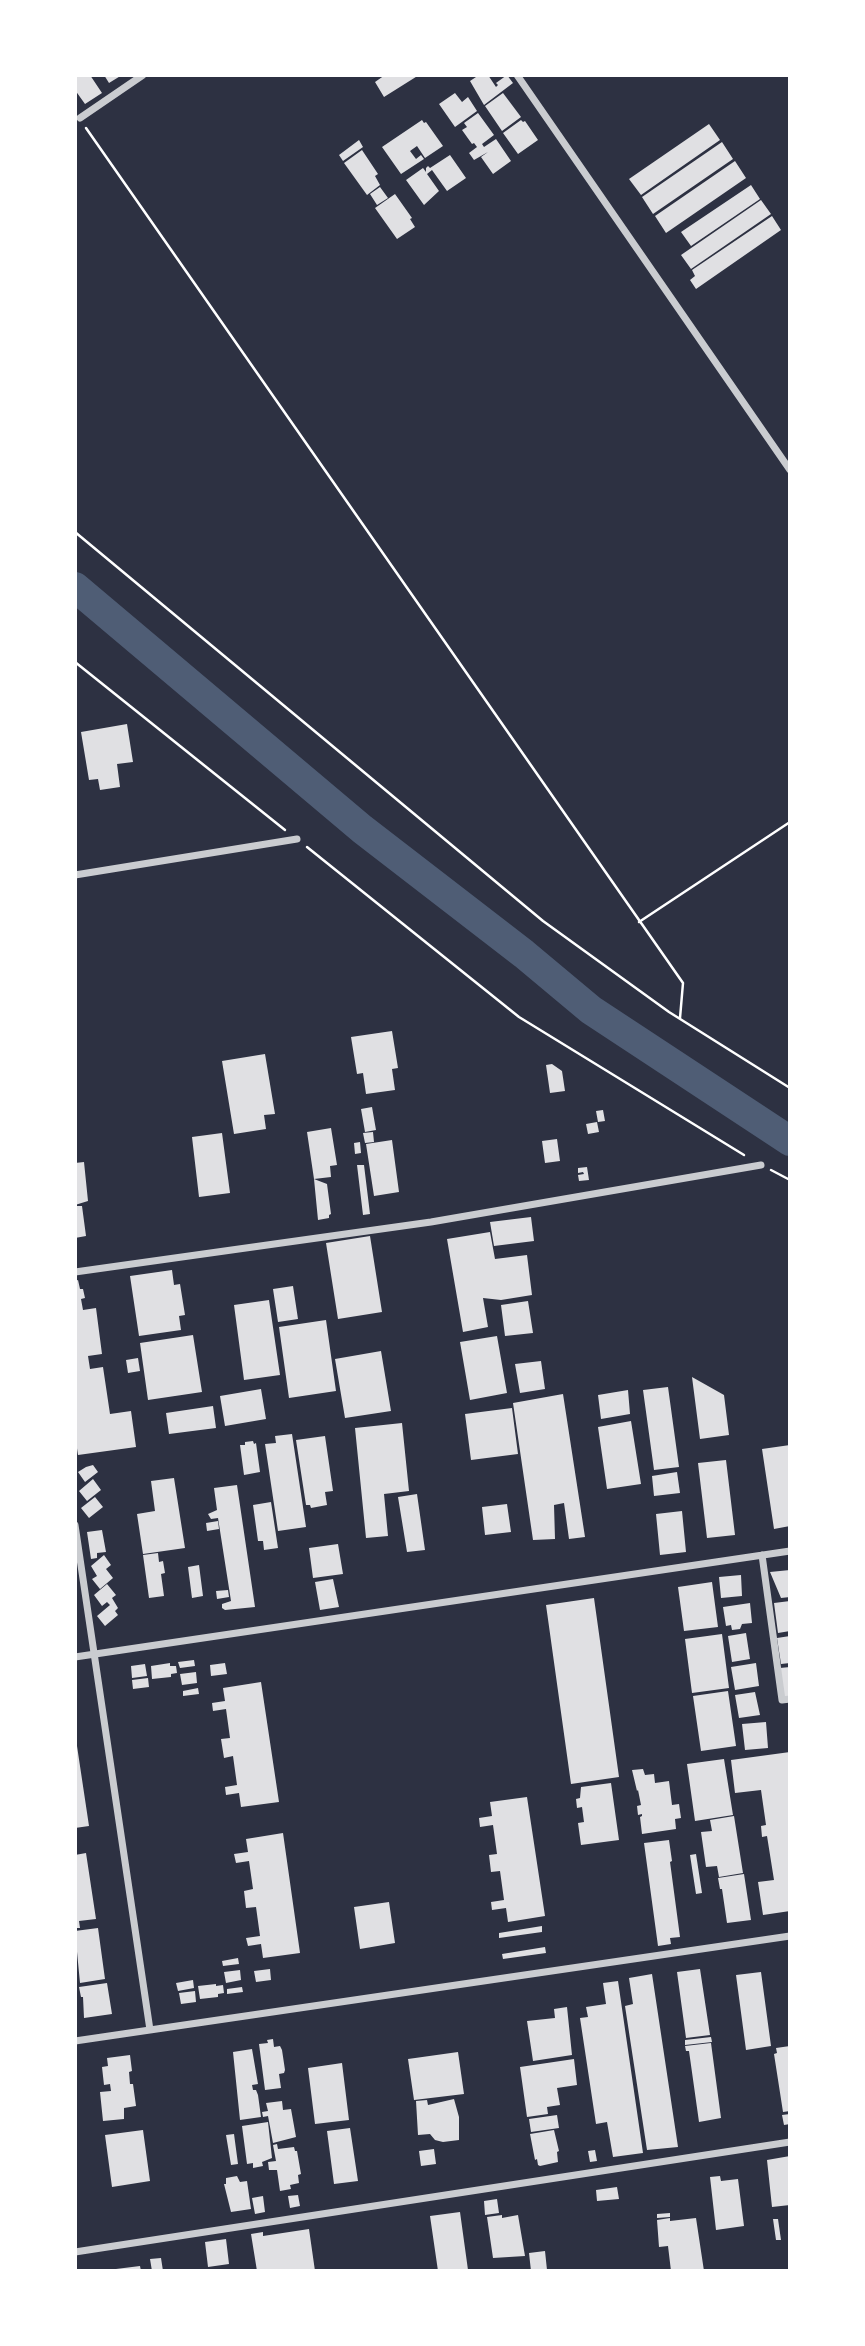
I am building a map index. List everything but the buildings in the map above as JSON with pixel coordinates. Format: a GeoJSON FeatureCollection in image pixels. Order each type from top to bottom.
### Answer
{"type":"FeatureCollection","features":[{"type":"Feature","properties":{"kind":"street"},"geometry":{"type":"LineString","coordinates":[[80,118],[143,75]]}},
{"type":"Feature","properties":{"kind":"street"},"geometry":{"type":"LineString","coordinates":[[517,75],[790,470]]}},
{"type":"Feature","properties":{"kind":"street"},"geometry":{"type":"LineString","coordinates":[[75,874],[297,839]]}},
{"type":"Feature","properties":{"kind":"street"},"geometry":{"type":"LineString","coordinates":[[75,1272],[431,1222],[761,1165]]}},
{"type":"Feature","properties":{"kind":"street"},"geometry":{"type":"LineString","coordinates":[[75,1525],[150,2030]]}},
{"type":"Feature","properties":{"kind":"street"},"geometry":{"type":"LineString","coordinates":[[75,1657],[790,1551]]}},
{"type":"Feature","properties":{"kind":"street"},"geometry":{"type":"LineString","coordinates":[[762,1555],[782,1700],[790,1699]]}},
{"type":"Feature","properties":{"kind":"street"},"geometry":{"type":"LineString","coordinates":[[75,2041],[790,1936]]}},
{"type":"Feature","properties":{"kind":"street"},"geometry":{"type":"LineString","coordinates":[[75,2252],[790,2142]]}},
{"type":"Feature","properties":{"kind":"path"},"geometry":{"type":"LineString","coordinates":[[80,118],[683,984],[680,1018]]}},
{"type":"Feature","properties":{"kind":"path"},"geometry":{"type":"LineString","coordinates":[[75,532],[543,921],[680,1018],[790,1088]]}},
{"type":"Feature","properties":{"kind":"path"},"geometry":{"type":"LineString","coordinates":[[75,662],[519,1017],[790,1180]]}},
{"type":"Feature","properties":{"kind":"path"},"geometry":{"type":"LineString","coordinates":[[639,922],[790,822]]}},
{"type":"Feature","properties":{"kind":"waterway"},"geometry":{"type":"LineString","coordinates":[[75,587],[362,829],[524,954],[591,1010],[790,1141]]}}]}
